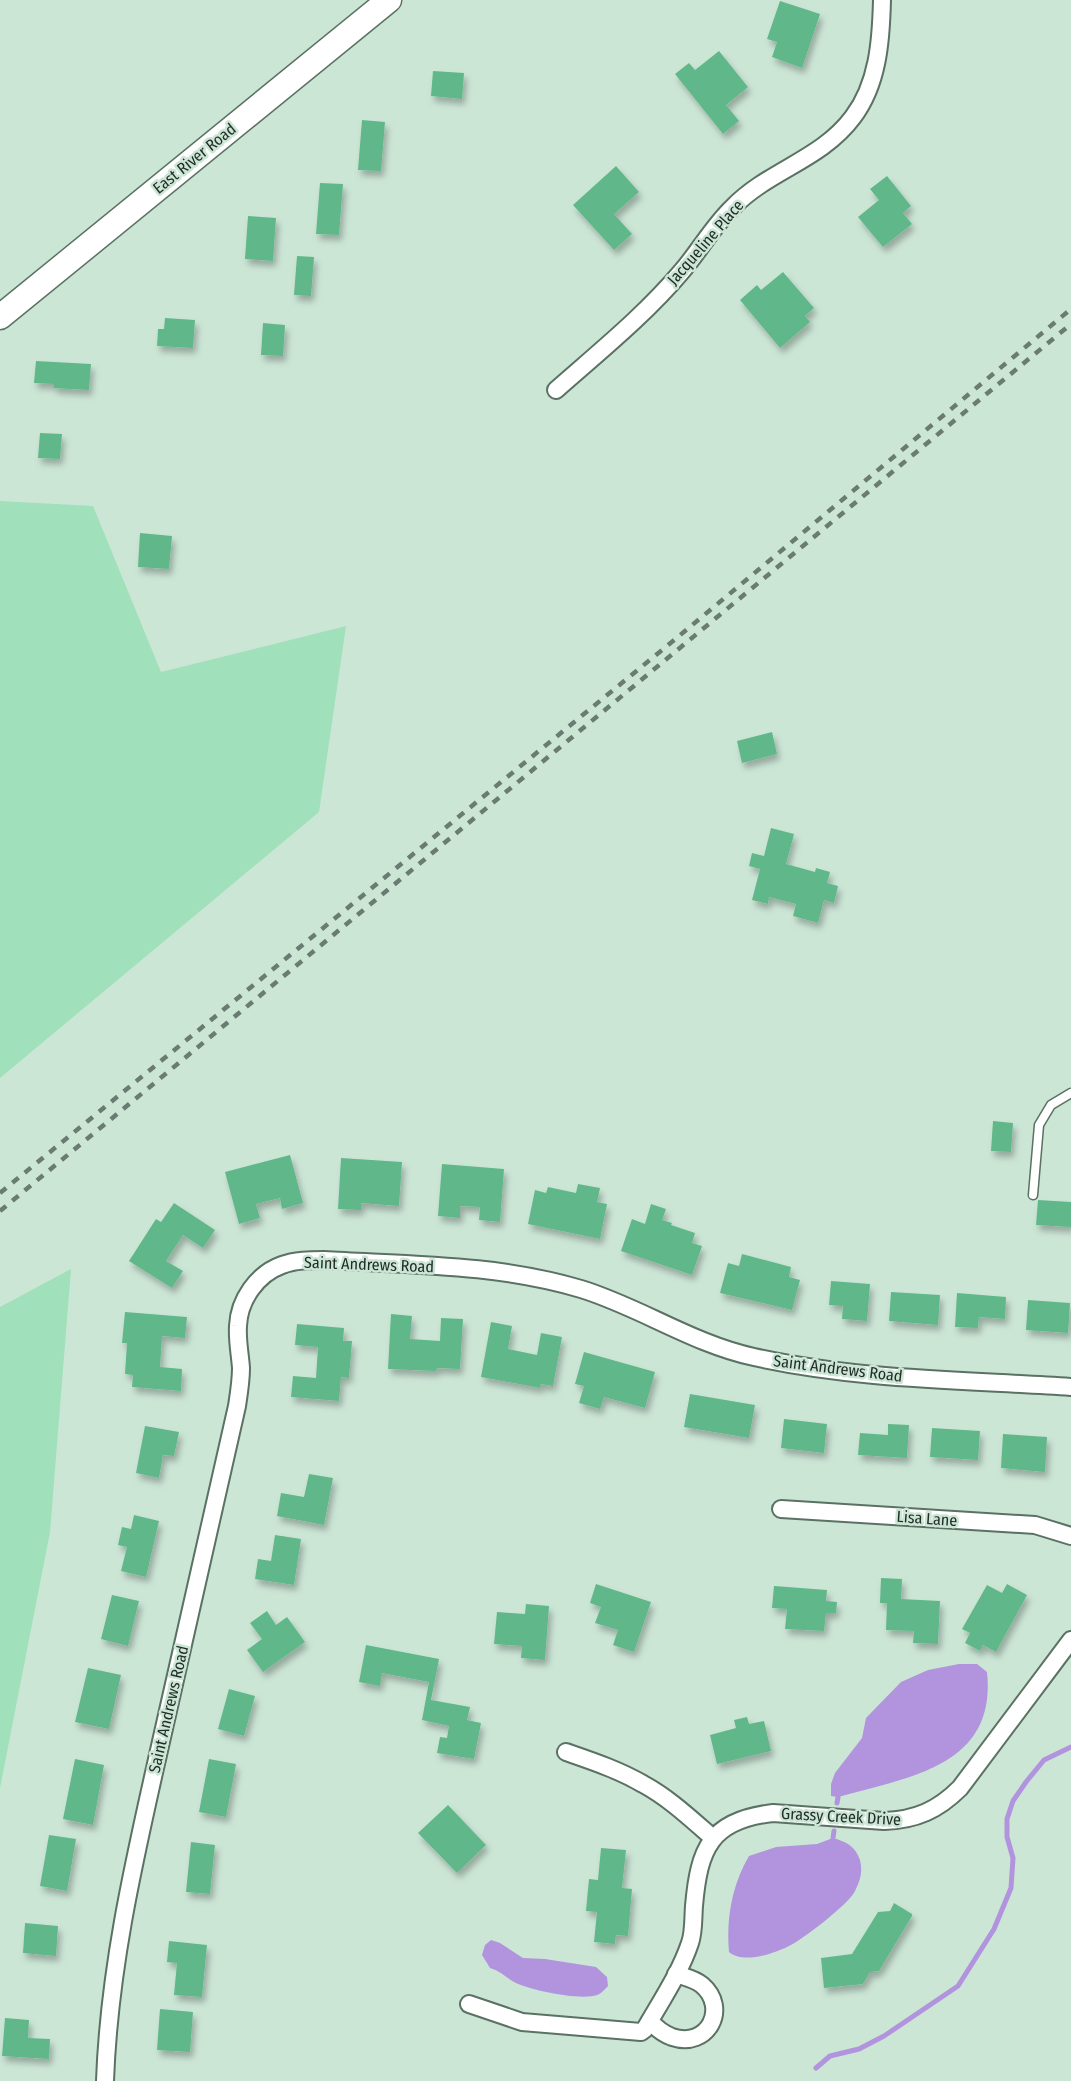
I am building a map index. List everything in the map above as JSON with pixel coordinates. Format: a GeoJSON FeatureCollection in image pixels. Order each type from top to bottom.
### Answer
{"type":"FeatureCollection","features":[{"type":"Feature","properties":{"kind":"main road","name":"East River Road"},"geometry":{"type":"LineString","coordinates":[[0,317],[389,0]]}},
{"type":"Feature","properties":{"kind":"street","name":"Jacqueline Place"},"geometry":{"type":"LineString","coordinates":[[556,390],[632,324],[682,271],[733,207],[750,191],[819,151],[853,117],[874,74],[879,48],[882,0]]}},
{"type":"Feature","properties":{"kind":"street","name":"Saint Andrews Road"},"geometry":{"type":"LineString","coordinates":[[105,2081],[118,1941],[238,1395],[241,1366],[238,1325],[241,1310],[252,1288],[268,1272],[301,1260],[492,1270],[582,1289],[714,1344],[750,1356],[792,1365],[843,1372],[1071,1387]]}},
{"type":"Feature","properties":{"kind":"street","name":"Lisa Lane"},"geometry":{"type":"LineString","coordinates":[[781,1509],[1010,1523],[1035,1526],[1071,1536]]}},
{"type":"Feature","properties":{"kind":"street","name":"Grassy Creek Drive"},"geometry":{"type":"LineString","coordinates":[[650,2021],[685,1958],[691,1939],[699,1867],[704,1852],[713,1838],[737,1820],[756,1815],[773,1813],[902,1820],[932,1811],[946,1802],[960,1788],[1071,1640]]}},
{"type":"Feature","properties":{"kind":"street"},"geometry":{"type":"LineString","coordinates":[[566,1752],[612,1768],[645,1785],[713,1838]]}},
{"type":"Feature","properties":{"kind":"street"},"geometry":{"type":"LineString","coordinates":[[469,2004],[508,2018],[538,2025],[641,2032],[650,2021],[670,2037],[683,2040],[695,2039],[705,2033],[715,2012],[708,1991],[700,1983],[676,1974]]}},
{"type":"Feature","properties":{"kind":"lane"},"geometry":{"type":"LineString","coordinates":[[1033,1196],[1040,1125],[1051,1105],[1071,1093]]}},
{"type":"Feature","properties":{"kind":"green space"},"geometry":{"type":"Polygon","coordinates":[[[0,501],[93,506],[161,672],[346,626],[319,812],[0,1078],[0,501]]]}},
{"type":"Feature","properties":{"kind":"green space"},"geometry":{"type":"Polygon","coordinates":[[[71,1269],[50,1532],[0,1788],[0,1307],[71,1269]]]}},
{"type":"Feature","properties":{"kind":"shaded area"},"geometry":{"type":"Polygon","coordinates":[[[959,1664],[977,1664],[987,1672],[986,1704],[978,1729],[963,1748],[942,1763],[919,1774],[838,1797],[831,1796],[831,1784],[835,1773],[862,1738],[866,1718],[901,1682],[928,1670],[959,1664]]]}},
{"type":"Feature","properties":{"kind":"shaded area"},"geometry":{"type":"Polygon","coordinates":[[[833,1838],[850,1845],[860,1860],[861,1876],[851,1897],[824,1922],[787,1947],[750,1958],[735,1956],[729,1952],[728,1927],[734,1890],[749,1856],[776,1847],[817,1844],[833,1838]]]}},
{"type":"Feature","properties":{"kind":"shaded area"},"geometry":{"type":"Polygon","coordinates":[[[491,1940],[523,1958],[596,1967],[607,1977],[608,1986],[598,1994],[579,1997],[555,1994],[521,1985],[490,1968],[482,1955],[485,1945],[491,1940]]]}},
{"type":"Feature","properties":{"kind":"building"},"geometry":{"type":"Polygon","coordinates":[[[780,1],[820,14],[802,68],[772,57],[777,42],[767,39],[780,1]]]}},
{"type":"Feature","properties":{"kind":"building"},"geometry":{"type":"Polygon","coordinates":[[[719,51],[748,87],[726,105],[739,121],[723,134],[675,74],[689,63],[695,70],[719,51]]]}},
{"type":"Feature","properties":{"kind":"building"},"geometry":{"type":"Polygon","coordinates":[[[433,71],[464,73],[462,99],[431,96],[433,71]]]}},
{"type":"Feature","properties":{"kind":"building"},"geometry":{"type":"Polygon","coordinates":[[[362,120],[385,122],[381,171],[358,170],[362,120]]]}},
{"type":"Feature","properties":{"kind":"building"},"geometry":{"type":"Polygon","coordinates":[[[616,166],[639,192],[614,214],[632,234],[614,250],[573,205],[616,166]]]}},
{"type":"Feature","properties":{"kind":"building"},"geometry":{"type":"Polygon","coordinates":[[[887,176],[911,206],[903,213],[912,224],[883,247],[858,217],[879,200],[870,189],[887,176]]]}},
{"type":"Feature","properties":{"kind":"building"},"geometry":{"type":"Polygon","coordinates":[[[320,183],[343,184],[339,235],[316,234],[320,183]]]}},
{"type":"Feature","properties":{"kind":"building"},"geometry":{"type":"Polygon","coordinates":[[[248,216],[276,218],[273,261],[245,259],[248,216]]]}},
{"type":"Feature","properties":{"kind":"building"},"geometry":{"type":"Polygon","coordinates":[[[297,256],[314,257],[311,296],[294,295],[297,256]]]}},
{"type":"Feature","properties":{"kind":"building"},"geometry":{"type":"Polygon","coordinates":[[[783,272],[814,308],[805,316],[810,322],[780,348],[740,300],[757,285],[761,290],[783,272]]]}},
{"type":"Feature","properties":{"kind":"building"},"geometry":{"type":"Polygon","coordinates":[[[165,318],[195,320],[193,348],[157,346],[158,329],[164,329],[165,318]]]}},
{"type":"Feature","properties":{"kind":"building"},"geometry":{"type":"Polygon","coordinates":[[[263,323],[285,325],[283,356],[261,355],[263,323]]]}},
{"type":"Feature","properties":{"kind":"building"},"geometry":{"type":"Polygon","coordinates":[[[36,361],[91,364],[89,390],[54,388],[54,384],[34,383],[36,361]]]}},
{"type":"Feature","properties":{"kind":"building"},"geometry":{"type":"Polygon","coordinates":[[[40,433],[62,434],[60,459],[38,458],[40,433]]]}},
{"type":"Feature","properties":{"kind":"building"},"geometry":{"type":"Polygon","coordinates":[[[140,533],[172,536],[169,569],[138,567],[140,533]]]}},
{"type":"Feature","properties":{"kind":"building"},"geometry":{"type":"Polygon","coordinates":[[[772,732],[777,754],[742,763],[737,741],[772,732]]]}},
{"type":"Feature","properties":{"kind":"building"},"geometry":{"type":"Polygon","coordinates":[[[771,828],[794,834],[786,864],[815,872],[816,868],[830,872],[827,883],[838,886],[834,903],[824,900],[818,923],[793,916],[796,904],[769,897],[768,904],[752,900],[760,869],[749,866],[752,853],[764,856],[771,828]]]}},
{"type":"Feature","properties":{"kind":"building"},"geometry":{"type":"Polygon","coordinates":[[[993,1121],[1013,1123],[1011,1152],[991,1151],[993,1121]]]}},
{"type":"Feature","properties":{"kind":"building"},"geometry":{"type":"Polygon","coordinates":[[[290,1155],[303,1203],[282,1209],[280,1198],[256,1204],[260,1218],[239,1224],[225,1172],[290,1155]]]}},
{"type":"Feature","properties":{"kind":"building"},"geometry":{"type":"Polygon","coordinates":[[[341,1158],[402,1162],[399,1206],[361,1203],[361,1210],[338,1209],[341,1158]]]}},
{"type":"Feature","properties":{"kind":"building"},"geometry":{"type":"Polygon","coordinates":[[[442,1164],[504,1169],[500,1222],[479,1220],[480,1207],[460,1206],[460,1218],[438,1216],[442,1164]]]}},
{"type":"Feature","properties":{"kind":"building"},"geometry":{"type":"Polygon","coordinates":[[[578,1184],[600,1188],[597,1202],[607,1204],[600,1239],[528,1224],[535,1190],[546,1193],[548,1187],[576,1193],[578,1184]]]}},
{"type":"Feature","properties":{"kind":"building"},"geometry":{"type":"Polygon","coordinates":[[[1038,1200],[1071,1202],[1071,1227],[1036,1225],[1038,1200]]]}},
{"type":"Feature","properties":{"kind":"building"},"geometry":{"type":"Polygon","coordinates":[[[174,1203],[215,1230],[203,1248],[183,1235],[166,1261],[183,1271],[172,1288],[129,1261],[156,1219],[161,1222],[174,1203]]]}},
{"type":"Feature","properties":{"kind":"building"},"geometry":{"type":"Polygon","coordinates":[[[651,1204],[666,1209],[662,1220],[695,1233],[692,1243],[702,1246],[692,1275],[621,1251],[632,1219],[645,1224],[651,1204]]]}},
{"type":"Feature","properties":{"kind":"building"},"geometry":{"type":"Polygon","coordinates":[[[742,1254],[791,1267],[789,1277],[800,1280],[792,1310],[720,1293],[728,1263],[739,1266],[742,1254]]]}},
{"type":"Feature","properties":{"kind":"building"},"geometry":{"type":"Polygon","coordinates":[[[831,1281],[870,1284],[867,1321],[842,1319],[843,1306],[829,1305],[831,1281]]]}},
{"type":"Feature","properties":{"kind":"building"},"geometry":{"type":"Polygon","coordinates":[[[891,1292],[940,1295],[938,1325],[889,1321],[891,1292]]]}},
{"type":"Feature","properties":{"kind":"building"},"geometry":{"type":"Polygon","coordinates":[[[957,1293],[1006,1297],[1005,1319],[979,1317],[978,1328],[955,1327],[957,1293]]]}},
{"type":"Feature","properties":{"kind":"building"},"geometry":{"type":"Polygon","coordinates":[[[1028,1300],[1070,1303],[1068,1333],[1026,1330],[1028,1300]]]}},
{"type":"Feature","properties":{"kind":"building"},"geometry":{"type":"Polygon","coordinates":[[[125,1312],[187,1317],[185,1338],[162,1336],[160,1367],[182,1369],[181,1391],[132,1387],[133,1375],[125,1374],[127,1343],[122,1343],[125,1312]]]}},
{"type":"Feature","properties":{"kind":"building"},"geometry":{"type":"Polygon","coordinates":[[[391,1314],[412,1316],[410,1339],[440,1341],[441,1318],[463,1319],[460,1369],[437,1368],[436,1371],[388,1369],[391,1314]]]}},
{"type":"Feature","properties":{"kind":"building"},"geometry":{"type":"Polygon","coordinates":[[[491,1322],[512,1326],[508,1349],[537,1355],[541,1333],[562,1337],[553,1386],[541,1384],[540,1388],[481,1377],[491,1322]]]}},
{"type":"Feature","properties":{"kind":"building"},"geometry":{"type":"Polygon","coordinates":[[[297,1324],[344,1328],[343,1341],[352,1341],[349,1378],[341,1377],[339,1401],[291,1397],[293,1376],[316,1378],[318,1347],[295,1345],[297,1324]]]}},
{"type":"Feature","properties":{"kind":"building"},"geometry":{"type":"Polygon","coordinates":[[[584,1352],[655,1372],[645,1408],[604,1397],[600,1409],[579,1403],[584,1386],[575,1384],[584,1352]]]}},
{"type":"Feature","properties":{"kind":"building"},"geometry":{"type":"Polygon","coordinates":[[[690,1394],[755,1405],[749,1438],[684,1427],[690,1394]]]}},
{"type":"Feature","properties":{"kind":"building"},"geometry":{"type":"Polygon","coordinates":[[[784,1419],[827,1424],[824,1453],[781,1448],[784,1419]]]}},
{"type":"Feature","properties":{"kind":"building"},"geometry":{"type":"Polygon","coordinates":[[[888,1424],[909,1425],[907,1458],[858,1455],[860,1433],[888,1435],[888,1424]]]}},
{"type":"Feature","properties":{"kind":"building"},"geometry":{"type":"Polygon","coordinates":[[[145,1426],[179,1432],[174,1456],[163,1455],[159,1478],[136,1473],[145,1426]]]}},
{"type":"Feature","properties":{"kind":"building"},"geometry":{"type":"Polygon","coordinates":[[[932,1428],[980,1431],[978,1460],[930,1457],[932,1428]]]}},
{"type":"Feature","properties":{"kind":"building"},"geometry":{"type":"Polygon","coordinates":[[[1003,1434],[1047,1437],[1045,1472],[1001,1468],[1003,1434]]]}},
{"type":"Feature","properties":{"kind":"building"},"geometry":{"type":"Polygon","coordinates":[[[309,1474],[333,1478],[324,1525],[277,1516],[281,1493],[304,1497],[309,1474]]]}},
{"type":"Feature","properties":{"kind":"building"},"geometry":{"type":"Polygon","coordinates":[[[134,1515],[159,1521],[146,1577],[121,1571],[127,1547],[118,1545],[122,1527],[131,1529],[134,1515]]]}},
{"type":"Feature","properties":{"kind":"building"},"geometry":{"type":"Polygon","coordinates":[[[275,1535],[301,1539],[294,1585],[255,1579],[258,1559],[271,1561],[275,1535]]]}},
{"type":"Feature","properties":{"kind":"building"},"geometry":{"type":"Polygon","coordinates":[[[881,1578],[902,1579],[901,1599],[940,1601],[938,1644],[913,1643],[914,1631],[886,1630],[887,1603],[880,1603],[881,1578]]]}},
{"type":"Feature","properties":{"kind":"building"},"geometry":{"type":"Polygon","coordinates":[[[596,1584],[651,1602],[634,1652],[613,1645],[618,1630],[595,1623],[601,1607],[590,1603],[596,1584]]]}},
{"type":"Feature","properties":{"kind":"building"},"geometry":{"type":"Polygon","coordinates":[[[1007,1584],[1027,1595],[996,1652],[983,1645],[980,1651],[965,1643],[970,1633],[962,1629],[987,1585],[1002,1593],[1007,1584]]]}},
{"type":"Feature","properties":{"kind":"building"},"geometry":{"type":"Polygon","coordinates":[[[774,1586],[827,1590],[826,1601],[837,1602],[836,1613],[826,1613],[824,1631],[785,1629],[787,1609],[772,1608],[774,1586]]]}},
{"type":"Feature","properties":{"kind":"building"},"geometry":{"type":"Polygon","coordinates":[[[112,1595],[139,1601],[128,1646],[101,1639],[112,1595]]]}},
{"type":"Feature","properties":{"kind":"building"},"geometry":{"type":"Polygon","coordinates":[[[526,1604],[549,1606],[545,1660],[521,1658],[522,1646],[494,1644],[497,1612],[525,1614],[526,1604]]]}},
{"type":"Feature","properties":{"kind":"building"},"geometry":{"type":"Polygon","coordinates":[[[267,1611],[276,1625],[287,1617],[305,1642],[263,1672],[247,1650],[262,1639],[250,1623],[267,1611]]]}},
{"type":"Feature","properties":{"kind":"building"},"geometry":{"type":"Polygon","coordinates":[[[366,1645],[439,1659],[431,1700],[470,1707],[467,1720],[481,1723],[474,1759],[437,1753],[440,1737],[447,1738],[449,1726],[422,1720],[429,1682],[382,1673],[380,1686],[359,1682],[366,1645]]]}},
{"type":"Feature","properties":{"kind":"building"},"geometry":{"type":"Polygon","coordinates":[[[88,1668],[121,1675],[109,1729],[75,1722],[88,1668]]]}},
{"type":"Feature","properties":{"kind":"building"},"geometry":{"type":"Polygon","coordinates":[[[229,1689],[255,1696],[244,1736],[218,1729],[229,1689]]]}},
{"type":"Feature","properties":{"kind":"building"},"geometry":{"type":"Polygon","coordinates":[[[747,1717],[749,1724],[764,1721],[771,1751],[717,1764],[710,1735],[736,1728],[734,1720],[747,1717]]]}},
{"type":"Feature","properties":{"kind":"building"},"geometry":{"type":"Polygon","coordinates":[[[75,1759],[104,1765],[93,1825],[63,1819],[75,1759]]]}},
{"type":"Feature","properties":{"kind":"building"},"geometry":{"type":"Polygon","coordinates":[[[209,1759],[236,1764],[226,1817],[199,1812],[209,1759]]]}},
{"type":"Feature","properties":{"kind":"building"},"geometry":{"type":"Polygon","coordinates":[[[448,1805],[486,1845],[457,1873],[418,1833],[448,1805]]]}},
{"type":"Feature","properties":{"kind":"building"},"geometry":{"type":"Polygon","coordinates":[[[49,1835],[76,1839],[67,1891],[40,1886],[49,1835]]]}},
{"type":"Feature","properties":{"kind":"building"},"geometry":{"type":"Polygon","coordinates":[[[191,1842],[215,1845],[210,1894],[186,1892],[191,1842]]]}},
{"type":"Feature","properties":{"kind":"building"},"geometry":{"type":"Polygon","coordinates":[[[601,1848],[626,1850],[622,1888],[632,1889],[628,1936],[616,1935],[615,1944],[594,1942],[597,1912],[586,1911],[589,1879],[598,1880],[601,1848]]]}},
{"type":"Feature","properties":{"kind":"building"},"geometry":{"type":"Polygon","coordinates":[[[894,1903],[912,1916],[879,1971],[870,1972],[863,1984],[824,1988],[821,1958],[852,1954],[878,1912],[890,1911],[894,1903]]]}},
{"type":"Feature","properties":{"kind":"building"},"geometry":{"type":"Polygon","coordinates":[[[25,1923],[58,1926],[56,1956],[23,1953],[25,1923]]]}},
{"type":"Feature","properties":{"kind":"building"},"geometry":{"type":"Polygon","coordinates":[[[169,1941],[207,1945],[202,1997],[174,1995],[177,1963],[167,1962],[169,1941]]]}},
{"type":"Feature","properties":{"kind":"building"},"geometry":{"type":"Polygon","coordinates":[[[160,2009],[193,2012],[190,2052],[157,2050],[160,2009]]]}},
{"type":"Feature","properties":{"kind":"building"},"geometry":{"type":"Polygon","coordinates":[[[5,2018],[29,2020],[28,2038],[50,2039],[49,2059],[2,2056],[5,2018]]]}},
{"type":"Feature","properties":{"kind":"waterway"},"geometry":{"type":"LineString","coordinates":[[816,2068],[830,2056],[859,2049],[884,2036],[958,1986],[994,1929],[1011,1888],[1013,1858],[1007,1837],[1007,1819],[1013,1801],[1044,1760],[1071,1747]]}},
{"type":"Feature","properties":{"kind":"waterway"},"geometry":{"type":"LineString","coordinates":[[837,1803],[838,1797]]}},
{"type":"Feature","properties":{"kind":"waterway"},"geometry":{"type":"LineString","coordinates":[[833,1838],[834,1831]]}},
{"type":"Feature","properties":{"kind":"railway"},"geometry":{"type":"LineString","coordinates":[[0,1193],[673,641],[1071,309]]}},
{"type":"Feature","properties":{"kind":"railway"},"geometry":{"type":"LineString","coordinates":[[0,1211],[1071,324]]}}]}
